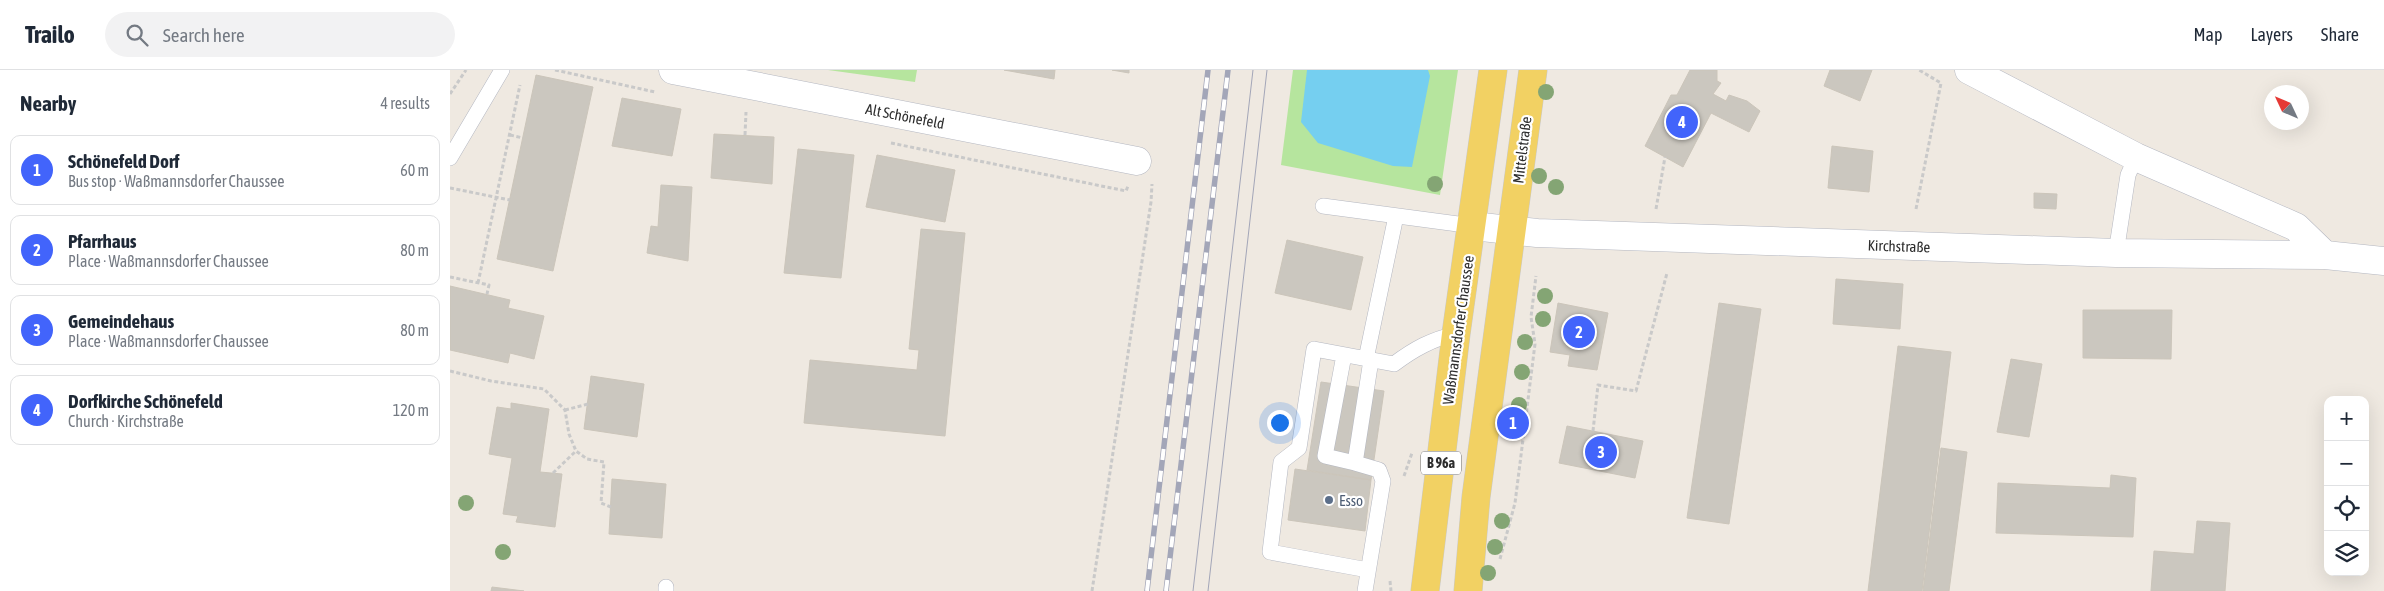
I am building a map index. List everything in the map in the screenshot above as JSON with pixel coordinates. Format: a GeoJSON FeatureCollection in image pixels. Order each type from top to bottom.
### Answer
{"type":"FeatureCollection","features":[{"type":"Feature","properties":{"kind":"main road","name":"Waßmannsdorfer Chaussee"},"geometry":{"type":"LineString","coordinates":[[1424,591],[1456,334],[1473,226],[1493,70]]}},
{"type":"Feature","properties":{"kind":"main road","name":"Mittelstraße"},"geometry":{"type":"LineString","coordinates":[[1525,231],[1533,70]]}},
{"type":"Feature","properties":{"kind":"main road","name":"B 96a"},"geometry":{"type":"LineString","coordinates":[[1468,591],[1476,497],[1525,231]]}},
{"type":"Feature","properties":{"kind":"street","name":"Alt Schönefeld"},"geometry":{"type":"LineString","coordinates":[[673,70],[1137,161]]}},
{"type":"Feature","properties":{"kind":"street"},"geometry":{"type":"LineString","coordinates":[[1969,70],[2136,157],[2296,227],[2325,254]]}},
{"type":"Feature","properties":{"kind":"street","name":"Kirchstraße"},"geometry":{"type":"LineString","coordinates":[[1473,226],[1525,231],[1655,237],[2116,253],[2325,254],[2384,261]]}},
{"type":"Feature","properties":{"kind":"lane"},"geometry":{"type":"LineString","coordinates":[[450,158],[502,70]]}},
{"type":"Feature","properties":{"kind":"lane"},"geometry":{"type":"LineString","coordinates":[[2116,253],[2128,175],[2136,157]]}},
{"type":"Feature","properties":{"kind":"lane"},"geometry":{"type":"LineString","coordinates":[[1322,206],[1473,226]]}},
{"type":"Feature","properties":{"kind":"lane"},"geometry":{"type":"LineString","coordinates":[[1355,463],[1369,359],[1396,216]]}},
{"type":"Feature","properties":{"kind":"lane"},"geometry":{"type":"LineString","coordinates":[[1368,570],[1270,552],[1281,462],[1299,448],[1314,350],[1394,364],[1412,350],[1434,339],[1456,334]]}},
{"type":"Feature","properties":{"kind":"lane"},"geometry":{"type":"LineString","coordinates":[[1344,355],[1325,456],[1378,470],[1383,481],[1365,591]]}},
{"type":"Feature","properties":{"kind":"path"},"geometry":{"type":"LineString","coordinates":[[450,94],[466,70]]}},
{"type":"Feature","properties":{"kind":"path"},"geometry":{"type":"LineString","coordinates":[[1916,209],[1941,83],[1919,70]]}},
{"type":"Feature","properties":{"kind":"path"},"geometry":{"type":"LineString","coordinates":[[478,283],[521,79]]}},
{"type":"Feature","properties":{"kind":"path"},"geometry":{"type":"LineString","coordinates":[[745,136],[746,112]]}},
{"type":"Feature","properties":{"kind":"path"},"geometry":{"type":"LineString","coordinates":[[510,135],[523,138]]}},
{"type":"Feature","properties":{"kind":"path"},"geometry":{"type":"LineString","coordinates":[[1655,237],[1654,216],[1665,157]]}},
{"type":"Feature","properties":{"kind":"path"},"geometry":{"type":"LineString","coordinates":[[1092,591],[1151,202],[1153,165],[1137,161]]}},
{"type":"Feature","properties":{"kind":"path"},"geometry":{"type":"LineString","coordinates":[[450,188],[510,200]]}},
{"type":"Feature","properties":{"kind":"path"},"geometry":{"type":"LineString","coordinates":[[1498,568],[1515,503],[1536,344],[1531,317],[1536,277],[1525,231]]}},
{"type":"Feature","properties":{"kind":"path"},"geometry":{"type":"LineString","coordinates":[[1593,431],[1598,385],[1636,391],[1667,273]]}},
{"type":"Feature","properties":{"kind":"path"},"geometry":{"type":"LineString","coordinates":[[450,277],[489,285],[487,294]]}},
{"type":"Feature","properties":{"kind":"path"},"geometry":{"type":"LineString","coordinates":[[450,371],[491,381],[544,390],[565,410],[569,434],[576,451],[586,459],[604,462],[602,502],[611,506]]}},
{"type":"Feature","properties":{"kind":"path"},"geometry":{"type":"LineString","coordinates":[[565,410],[588,404]]}},
{"type":"Feature","properties":{"kind":"path"},"geometry":{"type":"LineString","coordinates":[[1400,485],[1413,450]]}},
{"type":"Feature","properties":{"kind":"path"},"geometry":{"type":"LineString","coordinates":[[553,473],[576,451]]}},
{"type":"Feature","properties":{"kind":"path"},"geometry":{"type":"LineString","coordinates":[[1389,571],[1391,591]]}},
{"type":"Feature","properties":{"kind":"green space"},"geometry":{"type":"Polygon","coordinates":[[[828,70],[917,70],[915,82],[828,70]]]}},
{"type":"Feature","properties":{"kind":"green space"},"geometry":{"type":"Polygon","coordinates":[[[1293,70],[1458,70],[1440,195],[1281,165],[1293,70]]]}},
{"type":"Feature","properties":{"kind":"water"},"geometry":{"type":"Polygon","coordinates":[[[1307,70],[1428,70],[1430,76],[1412,167],[1393,166],[1318,143],[1301,122],[1307,70]]]}},
{"type":"Feature","properties":{"kind":"building"},"geometry":{"type":"Polygon","coordinates":[[[1004,70],[1055,70],[1054,79],[1004,70]]]}},
{"type":"Feature","properties":{"kind":"building"},"geometry":{"type":"Polygon","coordinates":[[[1112,70],[1129,70],[1129,73],[1112,70]]]}},
{"type":"Feature","properties":{"kind":"building"},"geometry":{"type":"Polygon","coordinates":[[[1690,70],[1717,70],[1717,81],[1721,83],[1713,94],[1726,101],[1729,95],[1747,101],[1760,111],[1749,132],[1711,113],[1683,167],[1645,146],[1671,95],[1677,95],[1690,70]]]}},
{"type":"Feature","properties":{"kind":"building"},"geometry":{"type":"Polygon","coordinates":[[[1830,70],[1872,70],[1860,101],[1824,86],[1830,70]]]}},
{"type":"Feature","properties":{"kind":"building"},"geometry":{"type":"Polygon","coordinates":[[[536,75],[593,87],[553,271],[497,259],[536,75]]]}},
{"type":"Feature","properties":{"kind":"building"},"geometry":{"type":"Polygon","coordinates":[[[622,98],[681,109],[672,156],[612,146],[622,98]]]}},
{"type":"Feature","properties":{"kind":"building"},"geometry":{"type":"Polygon","coordinates":[[[714,134],[774,137],[772,184],[711,178],[714,134]]]}},
{"type":"Feature","properties":{"kind":"building"},"geometry":{"type":"Polygon","coordinates":[[[1832,146],[1873,151],[1869,192],[1828,188],[1832,146]]]}},
{"type":"Feature","properties":{"kind":"building"},"geometry":{"type":"Polygon","coordinates":[[[798,149],[854,155],[841,278],[784,273],[798,149]]]}},
{"type":"Feature","properties":{"kind":"building"},"geometry":{"type":"Polygon","coordinates":[[[877,155],[955,170],[945,222],[866,207],[877,155]]]}},
{"type":"Feature","properties":{"kind":"building"},"geometry":{"type":"Polygon","coordinates":[[[661,185],[692,187],[688,261],[647,253],[651,226],[658,227],[661,185]]]}},
{"type":"Feature","properties":{"kind":"building"},"geometry":{"type":"Polygon","coordinates":[[[2034,193],[2057,194],[2056,209],[2034,208],[2034,193]]]}},
{"type":"Feature","properties":{"kind":"building"},"geometry":{"type":"Polygon","coordinates":[[[921,229],[965,233],[945,436],[804,423],[810,360],[917,370],[919,350],[909,349],[921,229]]]}},
{"type":"Feature","properties":{"kind":"building"},"geometry":{"type":"Polygon","coordinates":[[[1287,240],[1363,257],[1351,310],[1275,293],[1287,240]]]}},
{"type":"Feature","properties":{"kind":"building"},"geometry":{"type":"Polygon","coordinates":[[[1836,279],[1903,284],[1900,329],[1833,324],[1836,279]]]}},
{"type":"Feature","properties":{"kind":"building"},"geometry":{"type":"Polygon","coordinates":[[[450,286],[510,300],[508,308],[544,316],[534,359],[510,353],[508,363],[450,350],[450,286]]]}},
{"type":"Feature","properties":{"kind":"building"},"geometry":{"type":"Polygon","coordinates":[[[1558,303],[1608,313],[1597,370],[1568,366],[1570,355],[1550,352],[1558,303]]]}},
{"type":"Feature","properties":{"kind":"building"},"geometry":{"type":"Polygon","coordinates":[[[1719,303],[1761,309],[1729,524],[1687,518],[1719,303]]]}},
{"type":"Feature","properties":{"kind":"building"},"geometry":{"type":"Polygon","coordinates":[[[2083,310],[2172,310],[2171,359],[2083,358],[2083,310]]]}},
{"type":"Feature","properties":{"kind":"building"},"geometry":{"type":"Polygon","coordinates":[[[1898,346],[1951,352],[1922,591],[1868,591],[1898,346]]]}},
{"type":"Feature","properties":{"kind":"building"},"geometry":{"type":"Polygon","coordinates":[[[2011,359],[2042,364],[2029,437],[1997,432],[2011,359]]]}},
{"type":"Feature","properties":{"kind":"building"},"geometry":{"type":"Polygon","coordinates":[[[591,376],[644,384],[637,437],[584,429],[591,376]]]}},
{"type":"Feature","properties":{"kind":"building"},"geometry":{"type":"Polygon","coordinates":[[[1321,382],[1384,391],[1371,480],[1307,470],[1321,382]]]}},
{"type":"Feature","properties":{"kind":"building"},"geometry":{"type":"Polygon","coordinates":[[[511,403],[549,409],[540,472],[562,474],[555,527],[516,522],[518,516],[503,514],[512,458],[489,454],[497,407],[511,409],[511,403]]]}},
{"type":"Feature","properties":{"kind":"building"},"geometry":{"type":"Polygon","coordinates":[[[1567,426],[1643,441],[1635,478],[1559,463],[1567,426]]]}},
{"type":"Feature","properties":{"kind":"building"},"geometry":{"type":"Polygon","coordinates":[[[1941,448],[1967,452],[1949,591],[1923,591],[1941,448]]]}},
{"type":"Feature","properties":{"kind":"building"},"geometry":{"type":"Polygon","coordinates":[[[1295,469],[1371,480],[1365,531],[1288,520],[1295,469]]]}},
{"type":"Feature","properties":{"kind":"building"},"geometry":{"type":"Polygon","coordinates":[[[2111,475],[2136,478],[2133,537],[1996,533],[1998,483],[2110,488],[2111,475]]]}},
{"type":"Feature","properties":{"kind":"building"},"geometry":{"type":"Polygon","coordinates":[[[612,479],[666,484],[662,538],[609,534],[612,479]]]}},
{"type":"Feature","properties":{"kind":"building"},"geometry":{"type":"Polygon","coordinates":[[[2197,521],[2230,523],[2225,591],[2151,591],[2154,551],[2194,554],[2197,521]]]}},
{"type":"Feature","properties":{"kind":"building"},"geometry":{"type":"Polygon","coordinates":[[[492,587],[524,591],[491,591],[492,587]]]}},
{"type":"Feature","properties":{"kind":"tram line"},"geometry":{"type":"LineString","coordinates":[[1193,591],[1253,70]]}},
{"type":"Feature","properties":{"kind":"tram line"},"geometry":{"type":"LineString","coordinates":[[1208,591],[1267,70]]}},
{"type":"Feature","properties":{"kind":"railway"},"geometry":{"type":"LineString","coordinates":[[1147,591],[1208,70]]}},
{"type":"Feature","properties":{"kind":"railway"},"geometry":{"type":"LineString","coordinates":[[1166,591],[1228,70]]}},
{"type":"Feature","properties":{"kind":"place","name":"Dorfkirche Schönefeld"},"geometry":{"type":"Point","coordinates":[1682,122]}},
{"type":"Feature","properties":{"kind":"place","name":"Pfarrhaus"},"geometry":{"type":"Point","coordinates":[1579,332]}},
{"type":"Feature","properties":{"kind":"place","name":"Schönefeld Dorf"},"geometry":{"type":"Point","coordinates":[1513,423]}},
{"type":"Feature","properties":{"kind":"place","name":"Gemeindehaus"},"geometry":{"type":"Point","coordinates":[1601,452]}},
{"type":"Feature","properties":{"kind":"place","name":"Esso"},"geometry":{"type":"Point","coordinates":[1329,500]}}]}
